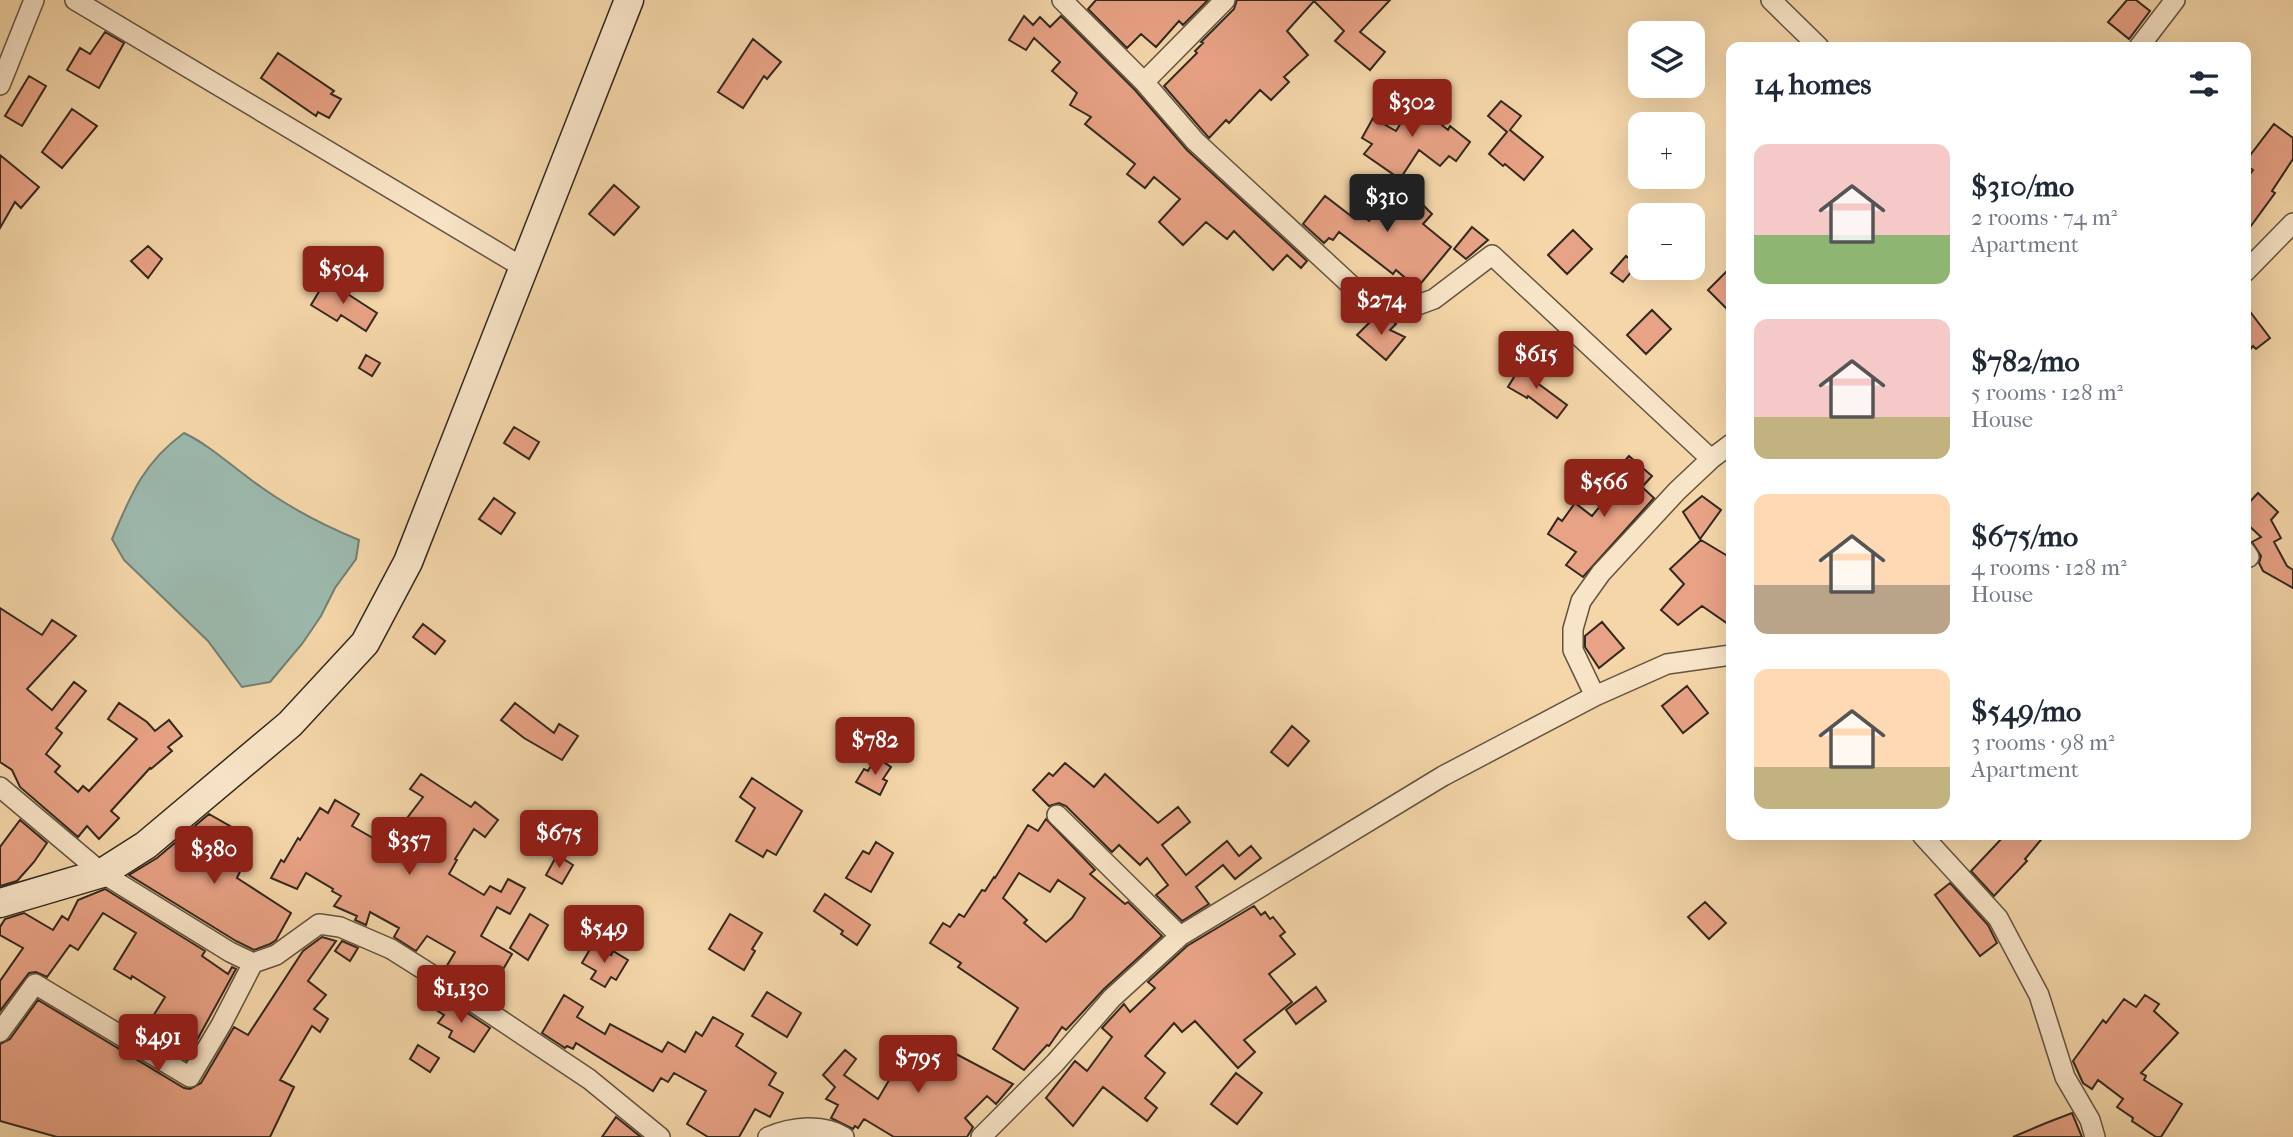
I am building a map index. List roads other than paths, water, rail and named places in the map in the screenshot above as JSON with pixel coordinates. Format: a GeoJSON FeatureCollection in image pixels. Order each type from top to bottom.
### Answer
{"type":"FeatureCollection","features":[{"type":"Feature","properties":{"kind":"street"},"geometry":{"type":"LineString","coordinates":[[0,85],[34,0]]}},
{"type":"Feature","properties":{"kind":"street"},"geometry":{"type":"LineString","coordinates":[[75,0],[524,268]]}},
{"type":"Feature","properties":{"kind":"street"},"geometry":{"type":"LineString","coordinates":[[0,903],[102,873],[146,845],[290,724],[365,643],[408,562],[629,0]]}},
{"type":"Feature","properties":{"kind":"street"},"geometry":{"type":"LineString","coordinates":[[1062,0],[1144,82],[1195,141],[1367,300],[1401,311],[1434,299],[1492,254],[1711,458]]}},
{"type":"Feature","properties":{"kind":"street"},"geometry":{"type":"LineString","coordinates":[[1144,82],[1225,0]]}},
{"type":"Feature","properties":{"kind":"street"},"geometry":{"type":"LineString","coordinates":[[1771,0],[1814,42]]}},
{"type":"Feature","properties":{"kind":"street"},"geometry":{"type":"LineString","coordinates":[[2144,42],[2175,0]]}},
{"type":"Feature","properties":{"kind":"street"},"geometry":{"type":"LineString","coordinates":[[2251,266],[2293,223]]}},
{"type":"Feature","properties":{"kind":"street"},"geometry":{"type":"LineString","coordinates":[[1595,696],[1573,650],[1573,629],[1581,601],[1609,564],[1677,491],[1711,458],[1726,448]]}},
{"type":"Feature","properties":{"kind":"street"},"geometry":{"type":"LineString","coordinates":[[981,1137],[1055,1063],[1112,998],[1180,936],[1443,776],[1595,696],[1667,664],[1726,656]]}},
{"type":"Feature","properties":{"kind":"street"},"geometry":{"type":"LineString","coordinates":[[0,787],[102,873],[219,946],[253,962],[276,955],[319,924],[340,927],[391,949],[589,1079],[660,1137]]}},
{"type":"Feature","properties":{"kind":"street"},"geometry":{"type":"LineString","coordinates":[[1057,815],[1180,936]]}},
{"type":"Feature","properties":{"kind":"street"},"geometry":{"type":"LineString","coordinates":[[1927,840],[1998,918],[2039,995],[2066,1077],[2090,1120],[2095,1137]]}},
{"type":"Feature","properties":{"kind":"street"},"geometry":{"type":"LineString","coordinates":[[0,1032],[35,984],[190,1077],[221,1026],[253,962]]}},
{"type":"Feature","properties":{"kind":"street"},"geometry":{"type":"LineString","coordinates":[[768,1137],[813,1127],[836,1131],[844,1137]]}}]}
